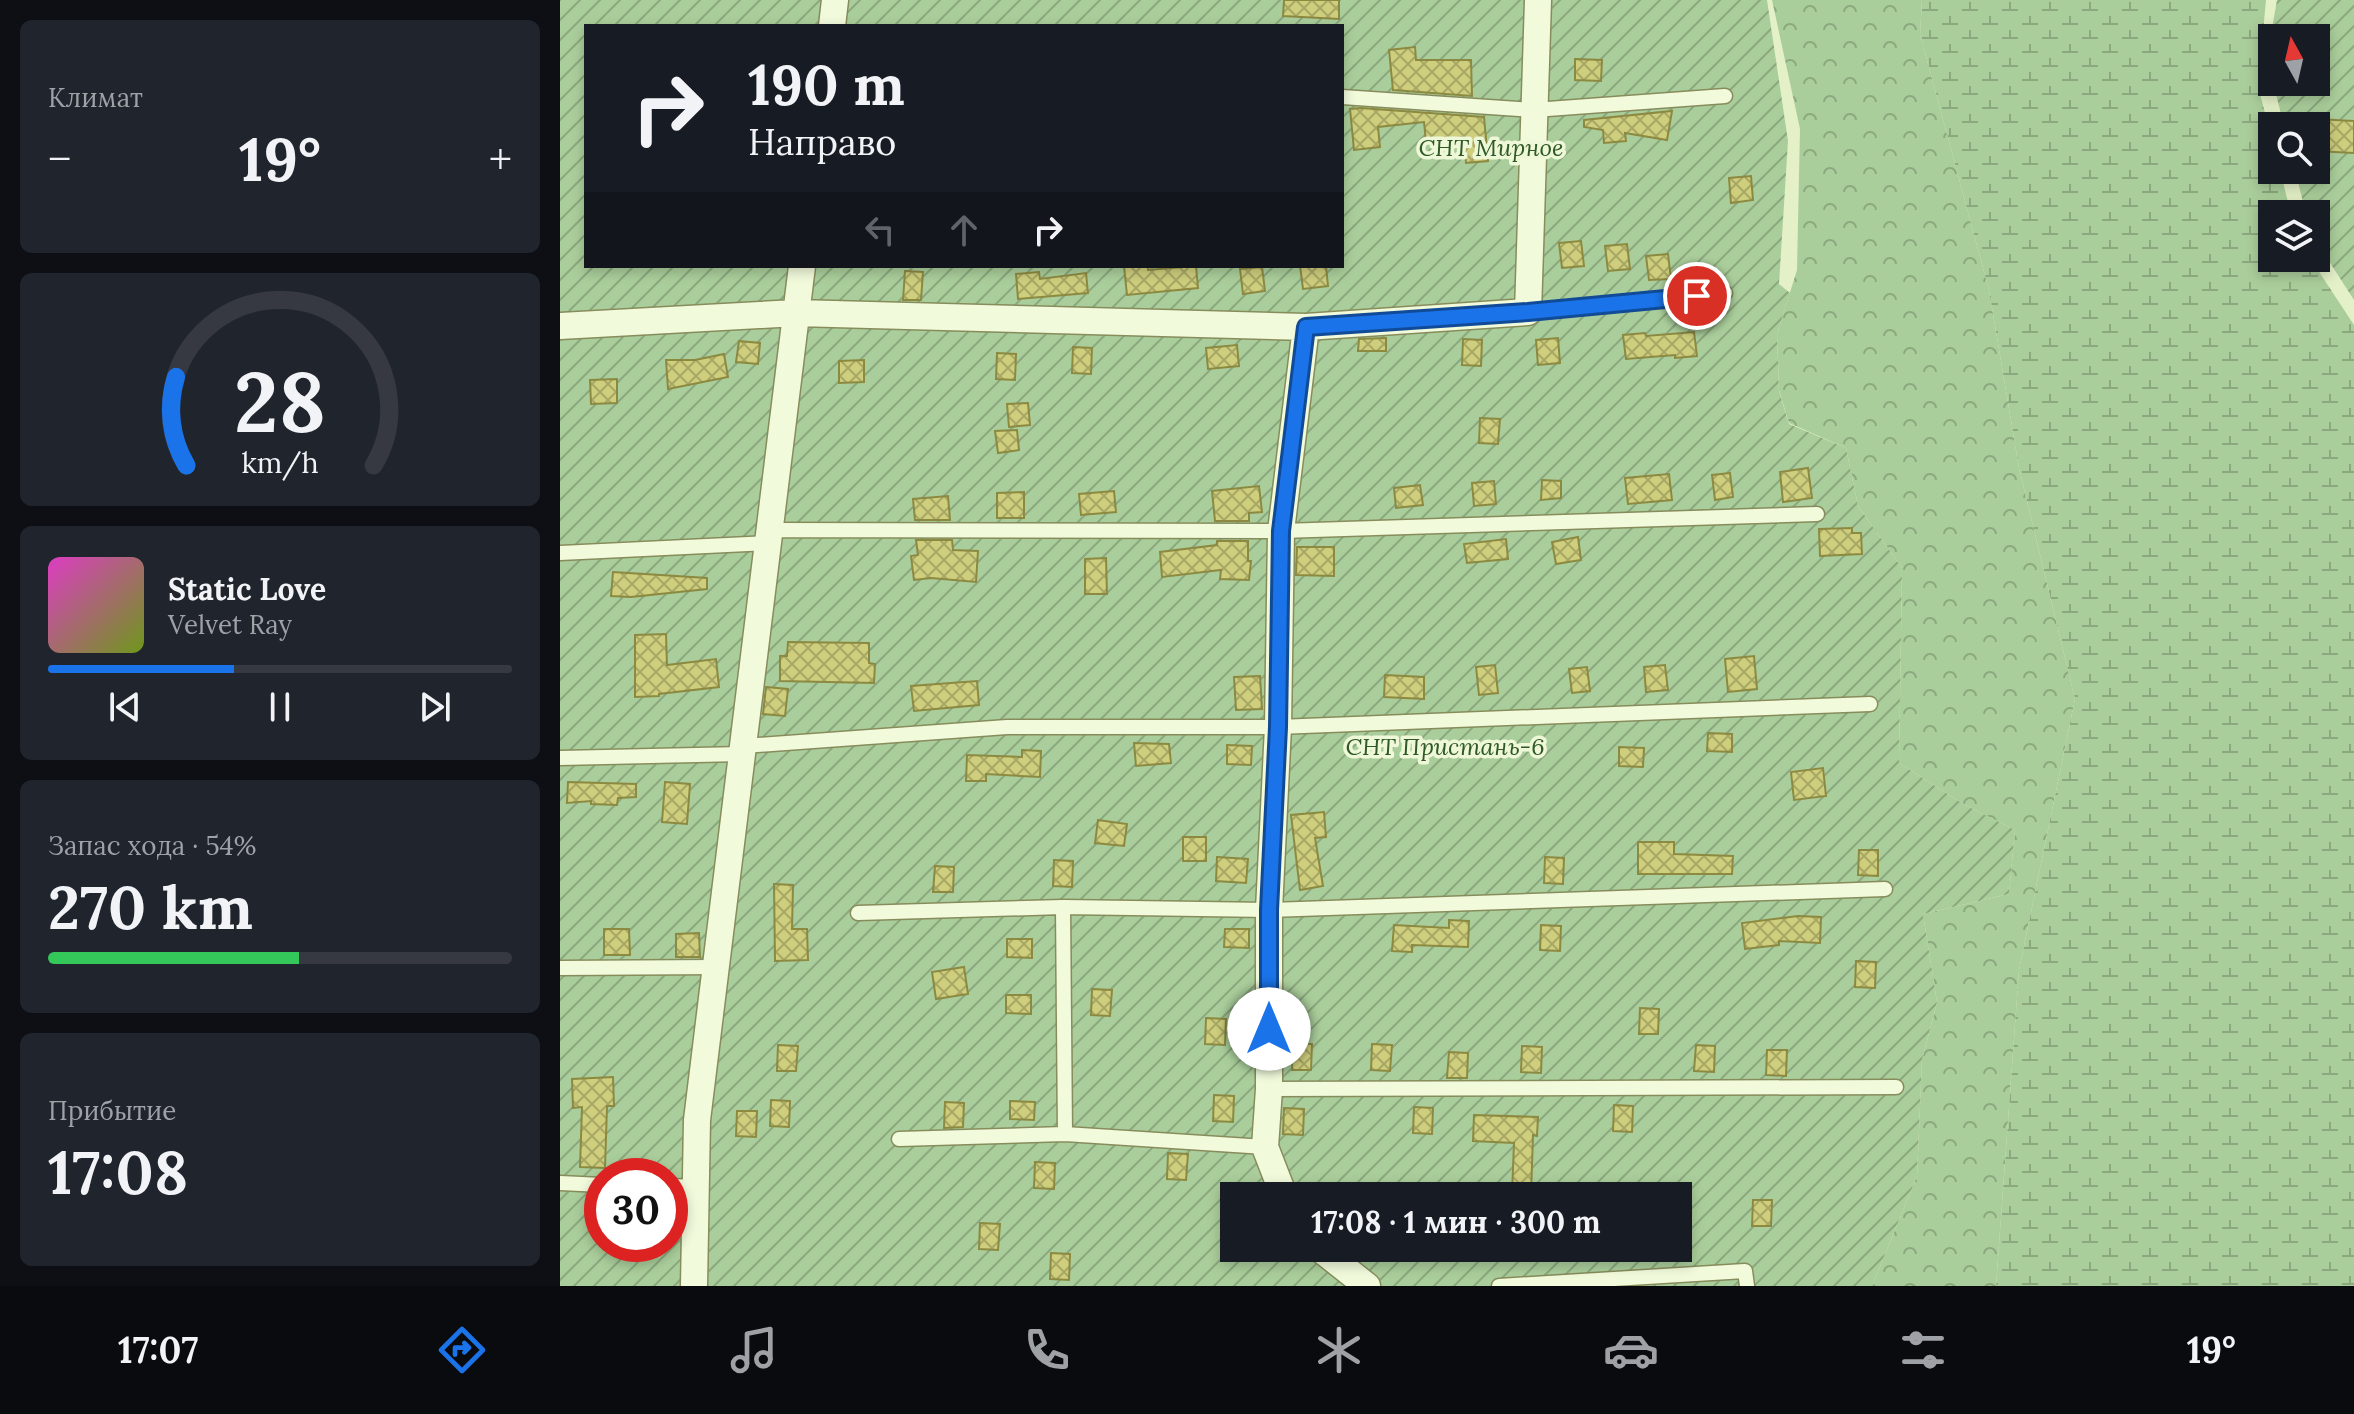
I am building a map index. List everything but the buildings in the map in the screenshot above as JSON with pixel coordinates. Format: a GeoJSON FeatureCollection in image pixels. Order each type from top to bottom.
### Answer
{"type":"FeatureCollection","features":[{"type":"Feature","properties":{"kind":"street"},"geometry":{"type":"LineString","coordinates":[[832,24],[835,0]]}},
{"type":"Feature","properties":{"kind":"street"},"geometry":{"type":"LineString","coordinates":[[560,326],[796,313],[1306,327],[1528,312],[1538,0]]}},
{"type":"Feature","properties":{"kind":"street"},"geometry":{"type":"LineString","coordinates":[[688,1163],[697,1120],[802,268]]}},
{"type":"Feature","properties":{"kind":"street"},"geometry":{"type":"LineString","coordinates":[[1279,1182],[1265,1147],[1269,1089],[1269,910],[1278,727],[1281,531],[1306,327]]}},
{"type":"Feature","properties":{"kind":"street"},"geometry":{"type":"LineString","coordinates":[[688,1232],[694,1286]]}},
{"type":"Feature","properties":{"kind":"street"},"geometry":{"type":"LineString","coordinates":[[1337,1262],[1367,1286]]}},
{"type":"Feature","properties":{"kind":"lane"},"geometry":{"type":"LineString","coordinates":[[1344,97],[1534,110],[1725,96]]}},
{"type":"Feature","properties":{"kind":"lane"},"geometry":{"type":"LineString","coordinates":[[1528,312],[1725,293]]}},
{"type":"Feature","properties":{"kind":"lane"},"geometry":{"type":"LineString","coordinates":[[560,553],[769,537],[1281,531],[1817,514]]}},
{"type":"Feature","properties":{"kind":"lane"},"geometry":{"type":"LineString","coordinates":[[560,758],[743,750],[1007,727],[1278,727],[1870,704]]}},
{"type":"Feature","properties":{"kind":"lane"},"geometry":{"type":"LineString","coordinates":[[858,913],[1063,907],[1269,910],[1885,889]]}},
{"type":"Feature","properties":{"kind":"lane"},"geometry":{"type":"LineString","coordinates":[[1063,907],[1065,1134]]}},
{"type":"Feature","properties":{"kind":"lane"},"geometry":{"type":"LineString","coordinates":[[560,968],[716,967]]}},
{"type":"Feature","properties":{"kind":"lane"},"geometry":{"type":"LineString","coordinates":[[1269,1089],[1896,1087]]}},
{"type":"Feature","properties":{"kind":"lane"},"geometry":{"type":"LineString","coordinates":[[899,1139],[1065,1134],[1265,1147]]}},
{"type":"Feature","properties":{"kind":"lane"},"geometry":{"type":"LineString","coordinates":[[560,1183],[584,1184]]}},
{"type":"Feature","properties":{"kind":"lane"},"geometry":{"type":"LineString","coordinates":[[1499,1286],[1745,1271],[1747,1286]]}},
{"type":"Feature","properties":{"kind":"green space","name":"СНТ Пристань-6"},"geometry":{"type":"Polygon","coordinates":[[[560,0],[1767,0],[1788,141],[1779,284],[1790,293],[1777,334],[1779,391],[1789,424],[1846,448],[1858,506],[1902,568],[1899,763],[1965,805],[2015,830],[2009,894],[1923,914],[1937,1002],[1922,1060],[1917,1176],[1872,1286],[560,1286],[560,0]]]}},
{"type":"Feature","properties":{"kind":"green space"},"geometry":{"type":"Polygon","coordinates":[[[1772,0],[1922,0],[1920,34],[1989,290],[2019,468],[2075,699],[2019,970],[1996,1286],[1872,1286],[1917,1176],[1922,1060],[1937,1002],[1923,914],[2009,894],[2015,830],[1965,805],[1899,763],[1902,568],[1858,506],[1846,448],[1789,423],[1779,390],[1777,334],[1797,270],[1800,129],[1772,0]]]}},
{"type":"Feature","properties":{"kind":"green space"},"geometry":{"type":"Polygon","coordinates":[[[1922,0],[2266,0],[2264,24],[2258,24],[2258,96],[2265,112],[2258,112],[2258,184],[2284,184],[2288,200],[2258,200],[2258,272],[2319,272],[2354,325],[2354,1286],[1996,1286],[2019,970],[2075,699],[2019,468],[1989,290],[1920,34],[1922,0]]]}},
{"type":"Feature","properties":{"kind":"green space"},"geometry":{"type":"Polygon","coordinates":[[[2277,0],[2354,0],[2354,300],[2330,263],[2330,200],[2302,200],[2298,184],[2330,184],[2330,112],[2280,112],[2276,96],[2330,96],[2330,24],[2273,24],[2277,0]]]}},
{"type":"Feature","properties":{"kind":"route"},"geometry":{"type":"LineString","coordinates":[[1269,1029],[1269,910],[1278,727],[1281,531],[1306,327],[1528,312],[1697,296]]}},
{"type":"Feature","properties":{"kind":"park label","name":"СНТ Мирное"},"geometry":{"type":"Point","coordinates":[1491,147]}}]}
